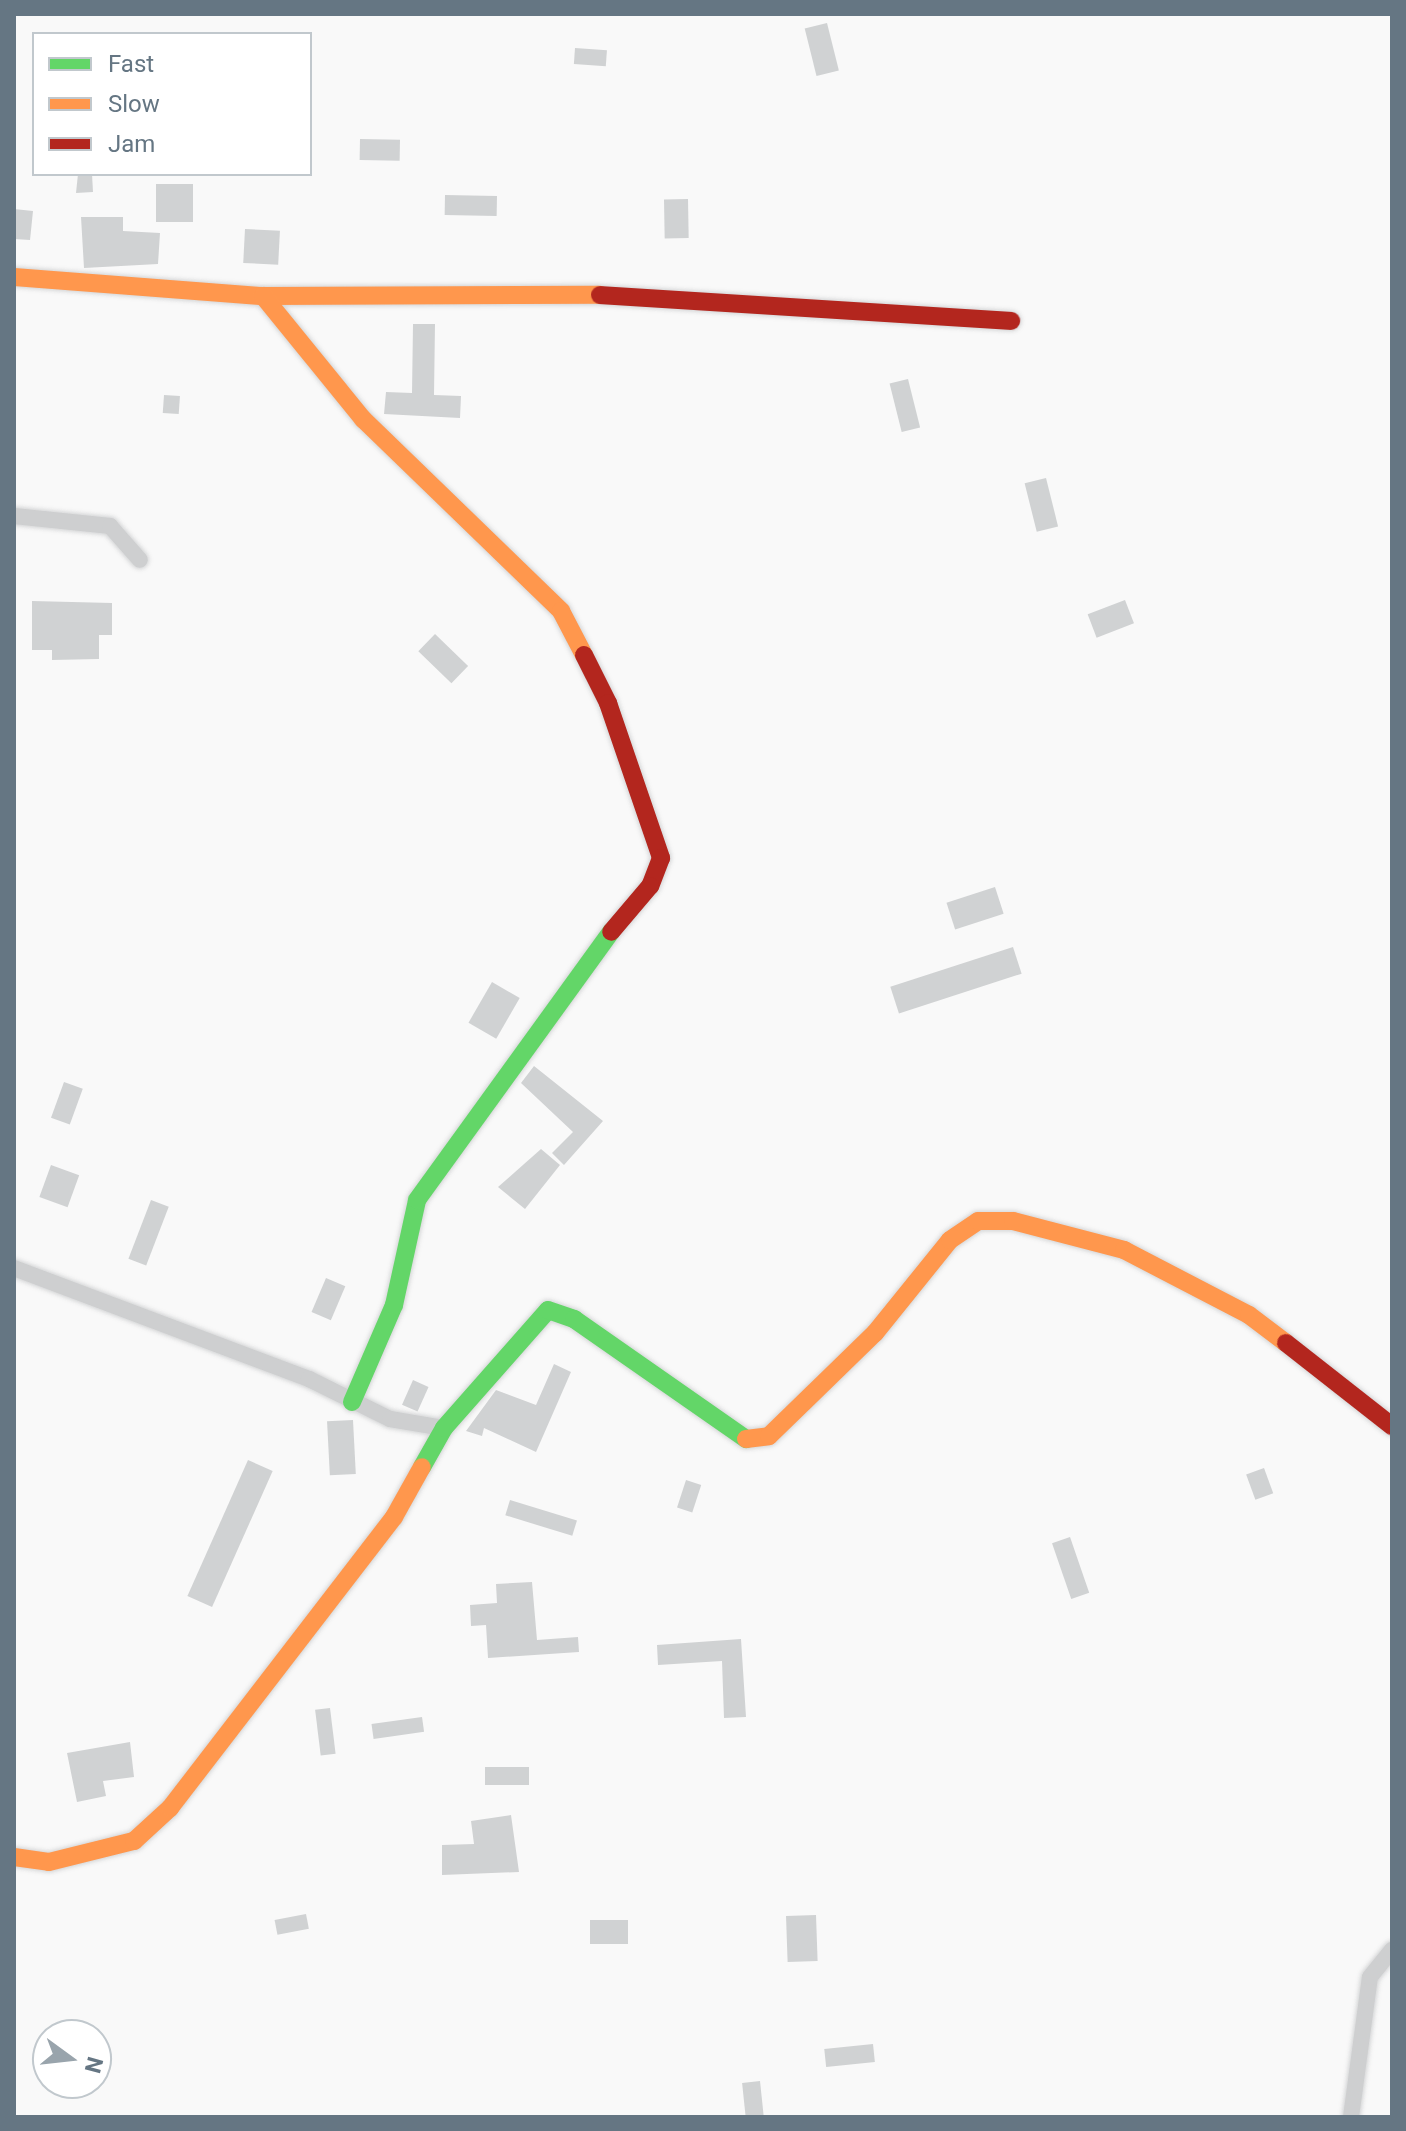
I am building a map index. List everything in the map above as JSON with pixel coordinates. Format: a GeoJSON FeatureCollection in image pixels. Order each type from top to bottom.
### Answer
{"type":"FeatureCollection","features":[{"type":"Feature","properties":{"kind":"street"},"geometry":{"type":"LineString","coordinates":[[14,277],[263,296],[593,295],[1011,321]]}},
{"type":"Feature","properties":{"kind":"street"},"geometry":{"type":"LineString","coordinates":[[263,296],[363,419],[561,611],[608,703],[661,858],[650,886],[571,979],[417,1200],[394,1305],[352,1402]]}},
{"type":"Feature","properties":{"kind":"street"},"geometry":{"type":"LineString","coordinates":[[14,516],[110,526],[140,560]]}},
{"type":"Feature","properties":{"kind":"street"},"geometry":{"type":"LineString","coordinates":[[14,1857],[49,1862],[134,1841],[170,1808],[394,1517],[444,1428],[548,1310],[574,1319],[744,1439],[769,1436],[875,1333],[950,1240],[978,1221],[1013,1221],[1124,1250],[1196,1285],[1249,1315],[1392,1426]]}},
{"type":"Feature","properties":{"kind":"street"},"geometry":{"type":"LineString","coordinates":[[14,1268],[309,1379],[390,1419],[444,1428]]}},
{"type":"Feature","properties":{"kind":"street"},"geometry":{"type":"LineString","coordinates":[[1351,2117],[1370,1977],[1392,1950]]}},
{"type":"Feature","properties":{"kind":"building"},"geometry":{"type":"Polygon","coordinates":[[[827,23],[839,71],[817,76],[805,29],[827,23]]]}},
{"type":"Feature","properties":{"kind":"building"},"geometry":{"type":"Polygon","coordinates":[[[575,48],[607,50],[606,66],[574,64],[575,48]]]}},
{"type":"Feature","properties":{"kind":"building"},"geometry":{"type":"Polygon","coordinates":[[[360,139],[400,140],[400,161],[360,160],[360,139]]]}},
{"type":"Feature","properties":{"kind":"building"},"geometry":{"type":"Polygon","coordinates":[[[78,176],[92,176],[93,192],[76,193],[78,176]]]}},
{"type":"Feature","properties":{"kind":"building"},"geometry":{"type":"Polygon","coordinates":[[[156,184],[193,184],[193,222],[156,222],[156,184]]]}},
{"type":"Feature","properties":{"kind":"building"},"geometry":{"type":"Polygon","coordinates":[[[445,195],[497,196],[497,216],[445,215],[445,195]]]}},
{"type":"Feature","properties":{"kind":"building"},"geometry":{"type":"Polygon","coordinates":[[[664,199],[688,199],[689,238],[665,238],[664,199]]]}},
{"type":"Feature","properties":{"kind":"building"},"geometry":{"type":"Polygon","coordinates":[[[14,209],[33,211],[30,240],[14,239],[14,209]]]}},
{"type":"Feature","properties":{"kind":"building"},"geometry":{"type":"Polygon","coordinates":[[[81,217],[123,217],[123,231],[160,233],[158,264],[84,268],[81,217]]]}},
{"type":"Feature","properties":{"kind":"building"},"geometry":{"type":"Polygon","coordinates":[[[245,229],[280,231],[278,265],[243,263],[245,229]]]}},
{"type":"Feature","properties":{"kind":"building"},"geometry":{"type":"Polygon","coordinates":[[[413,324],[435,324],[434,395],[461,396],[460,418],[384,414],[386,392],[412,393],[413,324]]]}},
{"type":"Feature","properties":{"kind":"building"},"geometry":{"type":"Polygon","coordinates":[[[908,379],[920,428],[902,432],[890,384],[908,379]]]}},
{"type":"Feature","properties":{"kind":"building"},"geometry":{"type":"Polygon","coordinates":[[[164,395],[180,396],[179,414],[163,413],[164,395]]]}},
{"type":"Feature","properties":{"kind":"building"},"geometry":{"type":"Polygon","coordinates":[[[1046,478],[1058,527],[1037,532],[1025,483],[1046,478]]]}},
{"type":"Feature","properties":{"kind":"building"},"geometry":{"type":"Polygon","coordinates":[[[1125,600],[1134,623],[1097,638],[1088,614],[1125,600]]]}},
{"type":"Feature","properties":{"kind":"building"},"geometry":{"type":"Polygon","coordinates":[[[32,601],[112,603],[112,635],[99,635],[99,659],[52,660],[52,650],[32,650],[32,601]]]}},
{"type":"Feature","properties":{"kind":"building"},"geometry":{"type":"Polygon","coordinates":[[[435,634],[468,666],[451,683],[418,651],[435,634]]]}},
{"type":"Feature","properties":{"kind":"building"},"geometry":{"type":"Polygon","coordinates":[[[995,887],[1004,914],[955,929],[946,903],[995,887]]]}},
{"type":"Feature","properties":{"kind":"building"},"geometry":{"type":"Polygon","coordinates":[[[1013,947],[1022,974],[899,1013],[890,987],[1013,947]]]}},
{"type":"Feature","properties":{"kind":"building"},"geometry":{"type":"Polygon","coordinates":[[[492,982],[520,998],[496,1039],[469,1023],[492,982]]]}},
{"type":"Feature","properties":{"kind":"building"},"geometry":{"type":"Polygon","coordinates":[[[534,1066],[603,1121],[564,1165],[552,1153],[573,1132],[521,1083],[534,1066]]]}},
{"type":"Feature","properties":{"kind":"building"},"geometry":{"type":"Polygon","coordinates":[[[64,1082],[83,1089],[70,1125],[51,1118],[64,1082]]]}},
{"type":"Feature","properties":{"kind":"building"},"geometry":{"type":"Polygon","coordinates":[[[541,1149],[560,1165],[525,1209],[498,1187],[541,1149]]]}},
{"type":"Feature","properties":{"kind":"building"},"geometry":{"type":"Polygon","coordinates":[[[51,1165],[79,1175],[68,1207],[39,1197],[51,1165]]]}},
{"type":"Feature","properties":{"kind":"building"},"geometry":{"type":"Polygon","coordinates":[[[151,1200],[169,1207],[146,1266],[128,1259],[151,1200]]]}},
{"type":"Feature","properties":{"kind":"building"},"geometry":{"type":"Polygon","coordinates":[[[326,1278],[345,1286],[331,1320],[312,1312],[326,1278]]]}},
{"type":"Feature","properties":{"kind":"building"},"geometry":{"type":"Polygon","coordinates":[[[554,1364],[571,1372],[536,1452],[484,1428],[482,1436],[466,1431],[496,1390],[536,1405],[554,1364]]]}},
{"type":"Feature","properties":{"kind":"building"},"geometry":{"type":"Polygon","coordinates":[[[413,1380],[429,1387],[418,1412],[402,1405],[413,1380]]]}},
{"type":"Feature","properties":{"kind":"building"},"geometry":{"type":"Polygon","coordinates":[[[353,1420],[356,1474],[330,1475],[327,1421],[353,1420]]]}},
{"type":"Feature","properties":{"kind":"building"},"geometry":{"type":"Polygon","coordinates":[[[248,1460],[273,1471],[212,1607],[187,1596],[248,1460]]]}},
{"type":"Feature","properties":{"kind":"building"},"geometry":{"type":"Polygon","coordinates":[[[1264,1468],[1273,1493],[1255,1500],[1246,1474],[1264,1468]]]}},
{"type":"Feature","properties":{"kind":"building"},"geometry":{"type":"Polygon","coordinates":[[[686,1480],[701,1485],[692,1513],[677,1508],[686,1480]]]}},
{"type":"Feature","properties":{"kind":"building"},"geometry":{"type":"Polygon","coordinates":[[[510,1500],[577,1520],[572,1536],[505,1515],[510,1500]]]}},
{"type":"Feature","properties":{"kind":"building"},"geometry":{"type":"Polygon","coordinates":[[[1070,1537],[1089,1593],[1071,1599],[1052,1543],[1070,1537]]]}},
{"type":"Feature","properties":{"kind":"building"},"geometry":{"type":"Polygon","coordinates":[[[532,1582],[537,1640],[578,1637],[579,1652],[488,1658],[486,1625],[471,1626],[470,1605],[497,1603],[496,1584],[532,1582]]]}},
{"type":"Feature","properties":{"kind":"building"},"geometry":{"type":"Polygon","coordinates":[[[741,1639],[746,1717],[724,1718],[722,1661],[658,1665],[657,1645],[741,1639]]]}},
{"type":"Feature","properties":{"kind":"building"},"geometry":{"type":"Polygon","coordinates":[[[330,1708],[336,1754],[321,1755],[315,1710],[330,1708]]]}},
{"type":"Feature","properties":{"kind":"building"},"geometry":{"type":"Polygon","coordinates":[[[422,1717],[424,1732],[374,1739],[371,1724],[422,1717]]]}},
{"type":"Feature","properties":{"kind":"building"},"geometry":{"type":"Polygon","coordinates":[[[130,1742],[134,1777],[103,1781],[106,1796],[77,1802],[67,1753],[130,1742]]]}},
{"type":"Feature","properties":{"kind":"building"},"geometry":{"type":"Polygon","coordinates":[[[485,1767],[529,1767],[529,1785],[485,1785],[485,1767]]]}},
{"type":"Feature","properties":{"kind":"building"},"geometry":{"type":"Polygon","coordinates":[[[511,1815],[519,1872],[442,1875],[442,1845],[474,1844],[471,1821],[511,1815]]]}},
{"type":"Feature","properties":{"kind":"building"},"geometry":{"type":"Polygon","coordinates":[[[306,1914],[309,1929],[277,1935],[275,1920],[306,1914]]]}},
{"type":"Feature","properties":{"kind":"building"},"geometry":{"type":"Polygon","coordinates":[[[816,1915],[818,1961],[788,1962],[786,1916],[816,1915]]]}},
{"type":"Feature","properties":{"kind":"building"},"geometry":{"type":"Polygon","coordinates":[[[590,1920],[628,1920],[628,1944],[590,1944],[590,1920]]]}},
{"type":"Feature","properties":{"kind":"building"},"geometry":{"type":"Polygon","coordinates":[[[873,2044],[875,2062],[826,2067],[824,2049],[873,2044]]]}},
{"type":"Feature","properties":{"kind":"building"},"geometry":{"type":"Polygon","coordinates":[[[760,2081],[764,2117],[746,2117],[742,2083],[760,2081]]]}},
{"type":"Feature","properties":{"kind":"traffic: fast"},"geometry":{"type":"LineString","coordinates":[[352,1402],[394,1305],[417,1200],[611,932]]}},
{"type":"Feature","properties":{"kind":"traffic: fast"},"geometry":{"type":"LineString","coordinates":[[422,1467],[444,1428],[548,1310],[574,1319],[746,1439]]}},
{"type":"Feature","properties":{"kind":"traffic: slow"},"geometry":{"type":"LineString","coordinates":[[14,277],[263,296],[600,295]]}},
{"type":"Feature","properties":{"kind":"traffic: slow"},"geometry":{"type":"LineString","coordinates":[[263,296],[363,419],[561,611],[584,655]]}},
{"type":"Feature","properties":{"kind":"traffic: slow"},"geometry":{"type":"LineString","coordinates":[[746,1439],[769,1436],[875,1333],[950,1240],[978,1221],[1013,1221],[1124,1250],[1249,1315],[1286,1343]]}},
{"type":"Feature","properties":{"kind":"traffic: slow"},"geometry":{"type":"LineString","coordinates":[[14,1857],[49,1862],[134,1841],[170,1808],[394,1517],[422,1467]]}},
{"type":"Feature","properties":{"kind":"traffic: jam"},"geometry":{"type":"LineString","coordinates":[[600,295],[1011,321]]}},
{"type":"Feature","properties":{"kind":"traffic: jam"},"geometry":{"type":"LineString","coordinates":[[584,655],[608,703],[661,858],[650,886],[611,932]]}},
{"type":"Feature","properties":{"kind":"traffic: jam"},"geometry":{"type":"LineString","coordinates":[[1286,1343],[1392,1426]]}}]}
